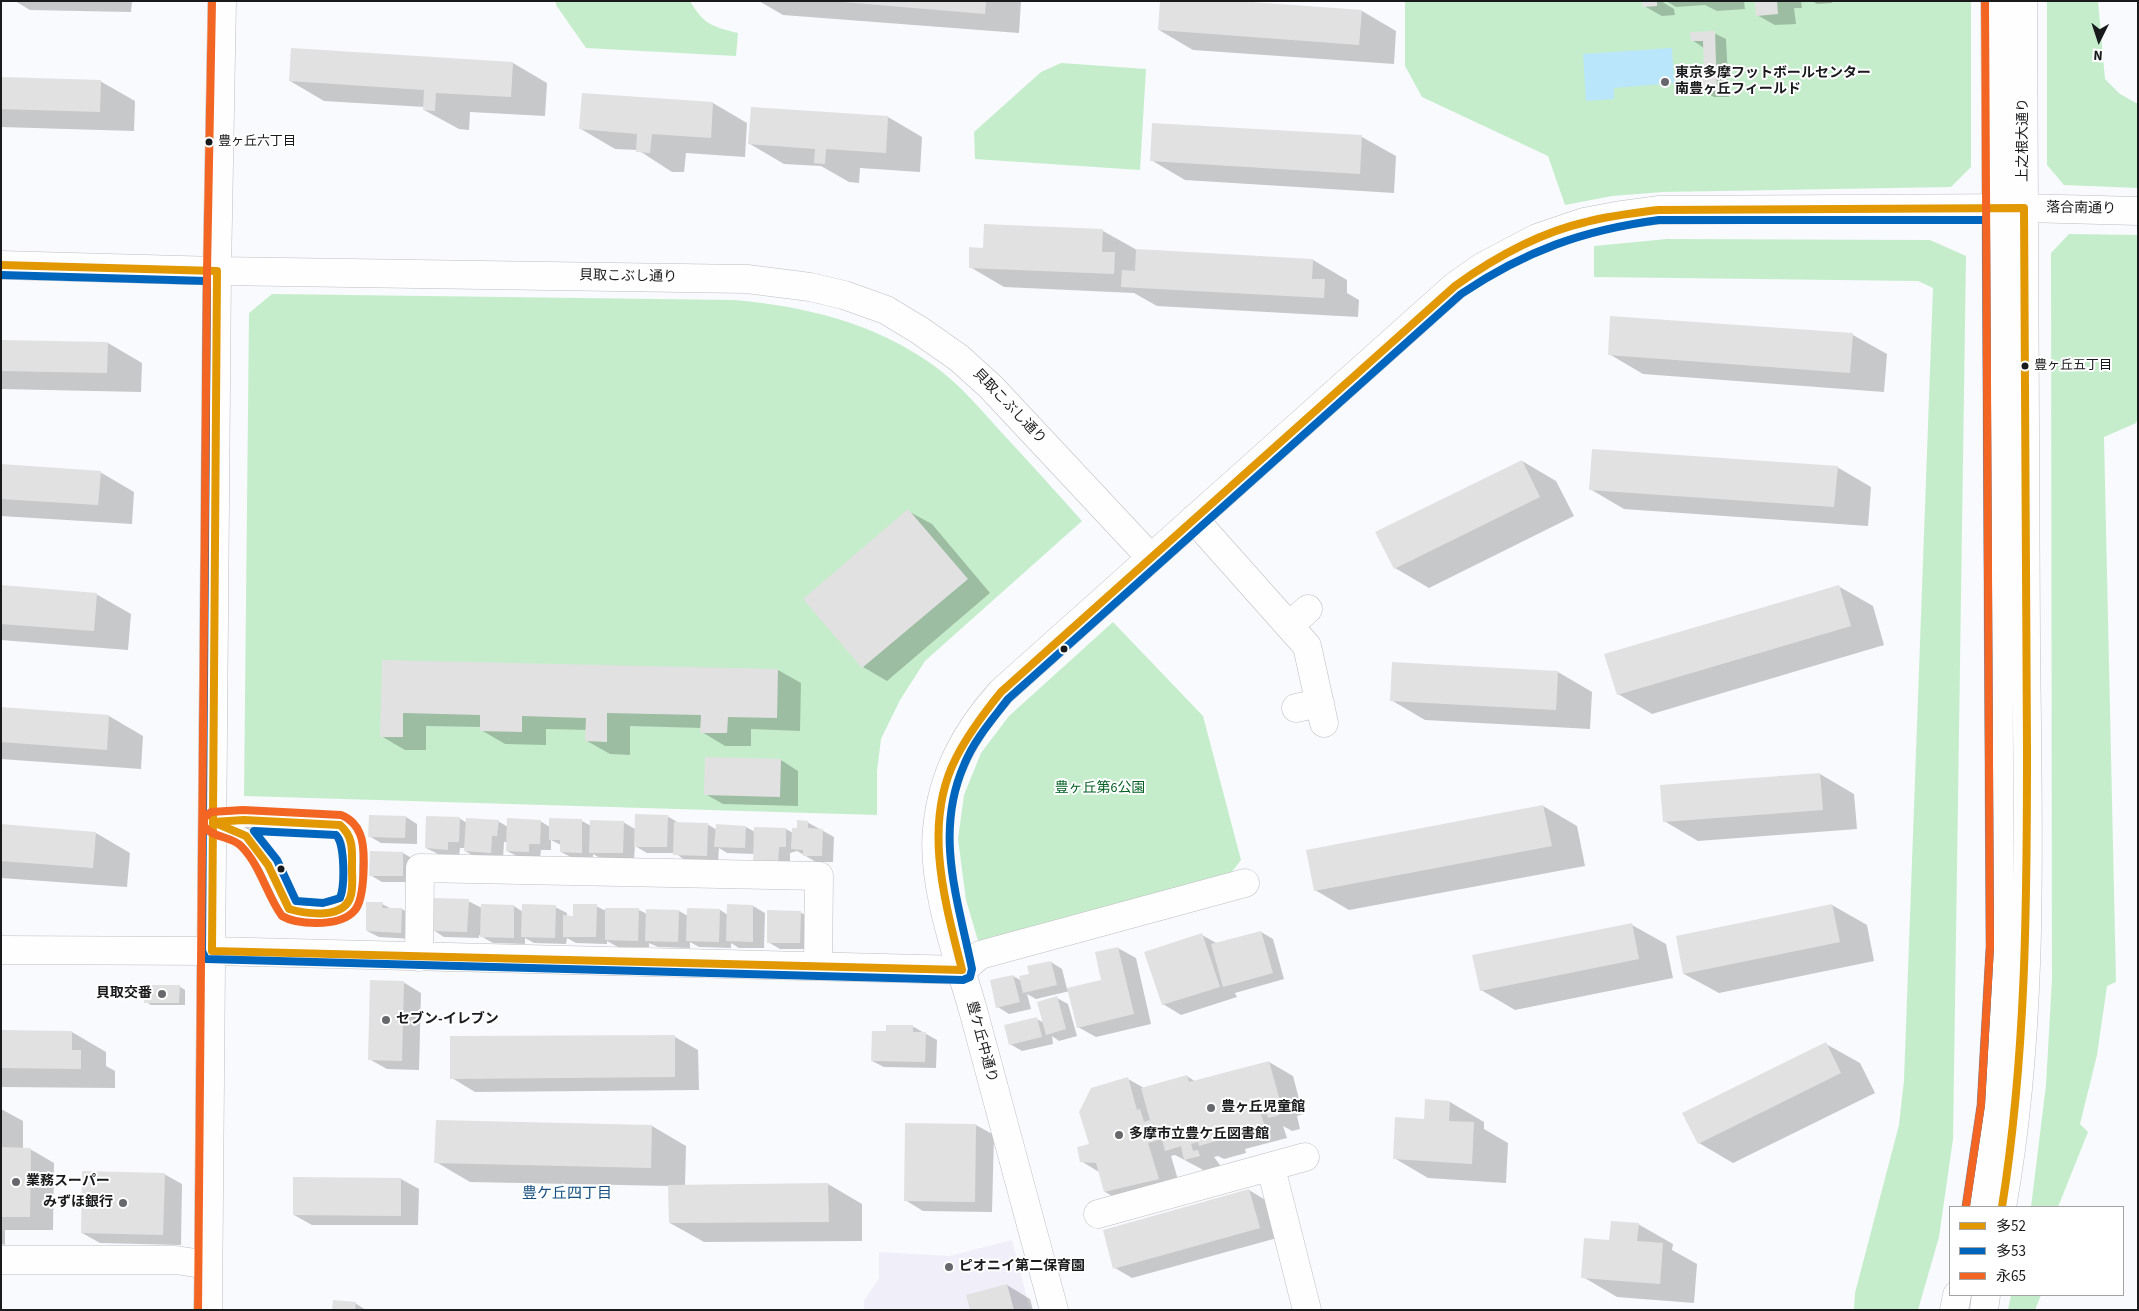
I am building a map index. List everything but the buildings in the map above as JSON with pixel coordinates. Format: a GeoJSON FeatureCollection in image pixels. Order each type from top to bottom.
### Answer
{"type":"FeatureCollection","features":[{"type":"Feature","properties":{"kind":"street"},"geometry":{"type":"LineString","coordinates":[[208,1310],[217,271],[222,1]]}},
{"type":"Feature","properties":{"kind":"street","name":"上之根大通り"},"geometry":{"type":"LineString","coordinates":[[1976,1206],[1991,1106],[2000,946],[1995,1]]}},
{"type":"Feature","properties":{"kind":"street","name":"上之根大通り"},"geometry":{"type":"LineString","coordinates":[[2002,1206],[2010,1164],[2015,1112],[2026,952],[2023,1]]}},
{"type":"Feature","properties":{"kind":"street","name":"豊ケ丘中通り"},"geometry":{"type":"LineString","coordinates":[[1054,1310],[943,899],[938,863],[936,831],[943,791],[964,740],[980,716],[1001,692],[1455,286],[1482,267],[1537,238],[1584,222],[1658,210],[1996,210],[2024,208]]}},
{"type":"Feature","properties":{"kind":"street","name":"落合南通り"},"geometry":{"type":"LineString","coordinates":[[2024,208],[2138,211]]}},
{"type":"Feature","properties":{"kind":"street","name":"貝取こぶし通り"},"geometry":{"type":"LineString","coordinates":[[1,265],[217,271],[747,279],[810,287],[844,295],[886,310],[959,358],[991,387],[1151,558]]}},
{"type":"Feature","properties":{"kind":"street"},"geometry":{"type":"LineString","coordinates":[[1194,519],[1299,618],[1307,646],[1313,711]]}},
{"type":"Feature","properties":{"kind":"street"},"geometry":{"type":"LineString","coordinates":[[419,957],[420,868],[819,876],[818,966]]}},
{"type":"Feature","properties":{"kind":"street"},"geometry":{"type":"LineString","coordinates":[[1,950],[212,952],[962,970],[980,955],[1245,884]]}},
{"type":"Feature","properties":{"kind":"street"},"geometry":{"type":"LineString","coordinates":[[1098,1214],[1271,1168],[1305,1157]]}},
{"type":"Feature","properties":{"kind":"street"},"geometry":{"type":"LineString","coordinates":[[1271,1168],[1307,1310]]}},
{"type":"Feature","properties":{"kind":"street"},"geometry":{"type":"LineString","coordinates":[[1,1260],[176,1260],[208,1264]]}},
{"type":"Feature","properties":{"kind":"street"},"geometry":{"type":"LineString","coordinates":[[1954,1310],[1957,1296]]}},
{"type":"Feature","properties":{"kind":"street"},"geometry":{"type":"LineString","coordinates":[[1984,1310],[1986,1296]]}},
{"type":"Feature","properties":{"kind":"lane"},"geometry":{"type":"LineString","coordinates":[[244,820],[340,824],[348,831],[353,840],[351,898],[344,907],[330,913],[300,913],[289,909],[268,865],[246,836],[213,822],[244,820]]}},
{"type":"Feature","properties":{"kind":"shaded area","name":"ピオニイ第二保育園"},"geometry":{"type":"Polygon","coordinates":[[[1012,1240],[1030,1310],[864,1310],[864,1301],[879,1278],[879,1252],[949,1256],[1012,1240]]]}},
{"type":"Feature","properties":{"kind":"green space"},"geometry":{"type":"Polygon","coordinates":[[[556,1],[690,1],[704,20],[722,29],[738,33],[736,56],[586,48],[556,5],[556,1]]]}},
{"type":"Feature","properties":{"kind":"green space","name":"東京多摩フットボールセンター 南豊ヶ丘フィールド"},"geometry":{"type":"Polygon","coordinates":[[[1405,1],[1971,1],[1971,167],[1951,187],[1663,192],[1612,196],[1565,205],[1548,156],[1422,97],[1405,66],[1405,1]]]}},
{"type":"Feature","properties":{"kind":"green space"},"geometry":{"type":"Polygon","coordinates":[[[2047,1],[2098,1],[2105,79],[2120,94],[2138,104],[2138,188],[2064,185],[2047,165],[2047,1]]]}},
{"type":"Feature","properties":{"kind":"green space"},"geometry":{"type":"Polygon","coordinates":[[[1061,63],[1146,69],[1140,170],[975,159],[974,132],[1041,72],[1061,63]]]}},
{"type":"Feature","properties":{"kind":"green space"},"geometry":{"type":"Polygon","coordinates":[[[2069,234],[2138,235],[2138,417],[2136,423],[2104,437],[2116,982],[2107,986],[2097,1055],[2080,1124],[2088,1132],[2058,1206],[2031,1206],[2046,1085],[2052,979],[2051,253],[2069,234]]]}},
{"type":"Feature","properties":{"kind":"green space"},"geometry":{"type":"Polygon","coordinates":[[[1667,239],[1930,240],[1966,256],[1953,1139],[1939,1237],[1918,1310],[1854,1310],[1855,1293],[1899,1125],[1904,1080],[1933,288],[1918,281],[1594,277],[1594,246],[1667,239]]]}},
{"type":"Feature","properties":{"kind":"green space"},"geometry":{"type":"Polygon","coordinates":[[[272,294],[734,300],[786,307],[838,319],[887,338],[911,350],[943,372],[970,398],[1082,521],[925,661],[900,700],[881,739],[877,771],[877,815],[244,796],[249,313],[272,294]]]}},
{"type":"Feature","properties":{"kind":"green space","name":"豊ヶ丘第6公園"},"geometry":{"type":"Polygon","coordinates":[[[1113,622],[1203,716],[1241,860],[1231,873],[979,944],[966,900],[958,839],[964,795],[981,753],[1009,716],[1113,622]]]}},
{"type":"Feature","properties":{"kind":"green space"},"geometry":{"type":"Polygon","coordinates":[[[2011,1296],[2041,1296],[2035,1310],[2008,1310],[2011,1296]]]}},
{"type":"Feature","properties":{"kind":"water"},"geometry":{"type":"Polygon","coordinates":[[[1672,48],[1674,83],[1614,88],[1614,99],[1586,101],[1583,54],[1672,48]]]}},
{"type":"Feature","properties":{"kind":"transit line","name":"永65"},"geometry":{"type":"LineString","coordinates":[[198,1310],[207,271],[212,1]]}},
{"type":"Feature","properties":{"kind":"transit line","name":"永65"},"geometry":{"type":"LineString","coordinates":[[1966,1206],[1981,1105],[1990,947],[1985,1]]}},
{"type":"Feature","properties":{"kind":"transit line","name":"多52"},"geometry":{"type":"LineString","coordinates":[[1,265],[217,271],[212,951],[962,970],[949,917],[940,863],[938,836],[940,809],[946,783],[956,758],[982,716],[1001,692],[1455,286],[1501,256],[1551,233],[1595,220],[1658,210],[2024,208],[2027,683],[2024,980],[2016,1094],[2002,1206]]}},
{"type":"Feature","properties":{"kind":"transit line","name":"多53"},"geometry":{"type":"LineString","coordinates":[[1,275],[207,281],[202,951],[206,959],[963,980],[970,977],[972,969],[951,867],[951,816],[955,791],[964,765],[984,730],[1008,699],[1461,294],[1532,254],[1580,236],[1631,224],[1659,220],[1986,220],[1990,947],[1981,1105],[1966,1206]]}},
{"type":"Feature","properties":{"kind":"transit line","name":"永65"},"geometry":{"type":"LineString","coordinates":[[243,810],[341,815],[350,820],[360,834],[363,850],[363,884],[355,910],[347,917],[327,923],[299,922],[282,916],[248,854],[237,843],[212,833],[204,826],[204,818],[211,812],[243,810]]}},
{"type":"Feature","properties":{"kind":"transit line","name":"多52"},"geometry":{"type":"LineString","coordinates":[[244,820],[340,825],[348,834],[352,850],[352,889],[347,903],[333,912],[324,913],[289,909],[268,865],[246,836],[213,822],[244,820]]}},
{"type":"Feature","properties":{"kind":"transit line","name":"多53"},"geometry":{"type":"LineString","coordinates":[[254,831],[336,835],[343,856],[343,884],[340,898],[323,903],[296,901],[277,860],[254,831]]}},
{"type":"Feature","properties":{"kind":"place","name":"東京多摩フットボールセンター 南豊ヶ丘フィールド"},"geometry":{"type":"Point","coordinates":[1665,82]}},
{"type":"Feature","properties":{"kind":"place","name":"豊ヶ丘六丁目"},"geometry":{"type":"Point","coordinates":[209,142]}},
{"type":"Feature","properties":{"kind":"place","name":"豊ヶ丘五丁目"},"geometry":{"type":"Point","coordinates":[2025,366]}},
{"type":"Feature","properties":{"kind":"place","name":"貝取交番"},"geometry":{"type":"Point","coordinates":[162,994]}},
{"type":"Feature","properties":{"kind":"place","name":"セブン-イレブン"},"geometry":{"type":"Point","coordinates":[386,1020]}},
{"type":"Feature","properties":{"kind":"place","name":"豊ヶ丘児童館"},"geometry":{"type":"Point","coordinates":[1211,1108]}},
{"type":"Feature","properties":{"kind":"place","name":"多摩市立豊ケ丘図書館"},"geometry":{"type":"Point","coordinates":[1119,1135]}},
{"type":"Feature","properties":{"kind":"place","name":"業務スーパー"},"geometry":{"type":"Point","coordinates":[16,1182]}},
{"type":"Feature","properties":{"kind":"place","name":"みずほ銀行"},"geometry":{"type":"Point","coordinates":[123,1203]}},
{"type":"Feature","properties":{"kind":"place","name":"ピオニイ第二保育園"},"geometry":{"type":"Point","coordinates":[949,1267]}},
{"type":"Feature","properties":{"kind":"district","name":"豊ケ丘四丁目"},"geometry":{"type":"Point","coordinates":[567,1195]}}]}
